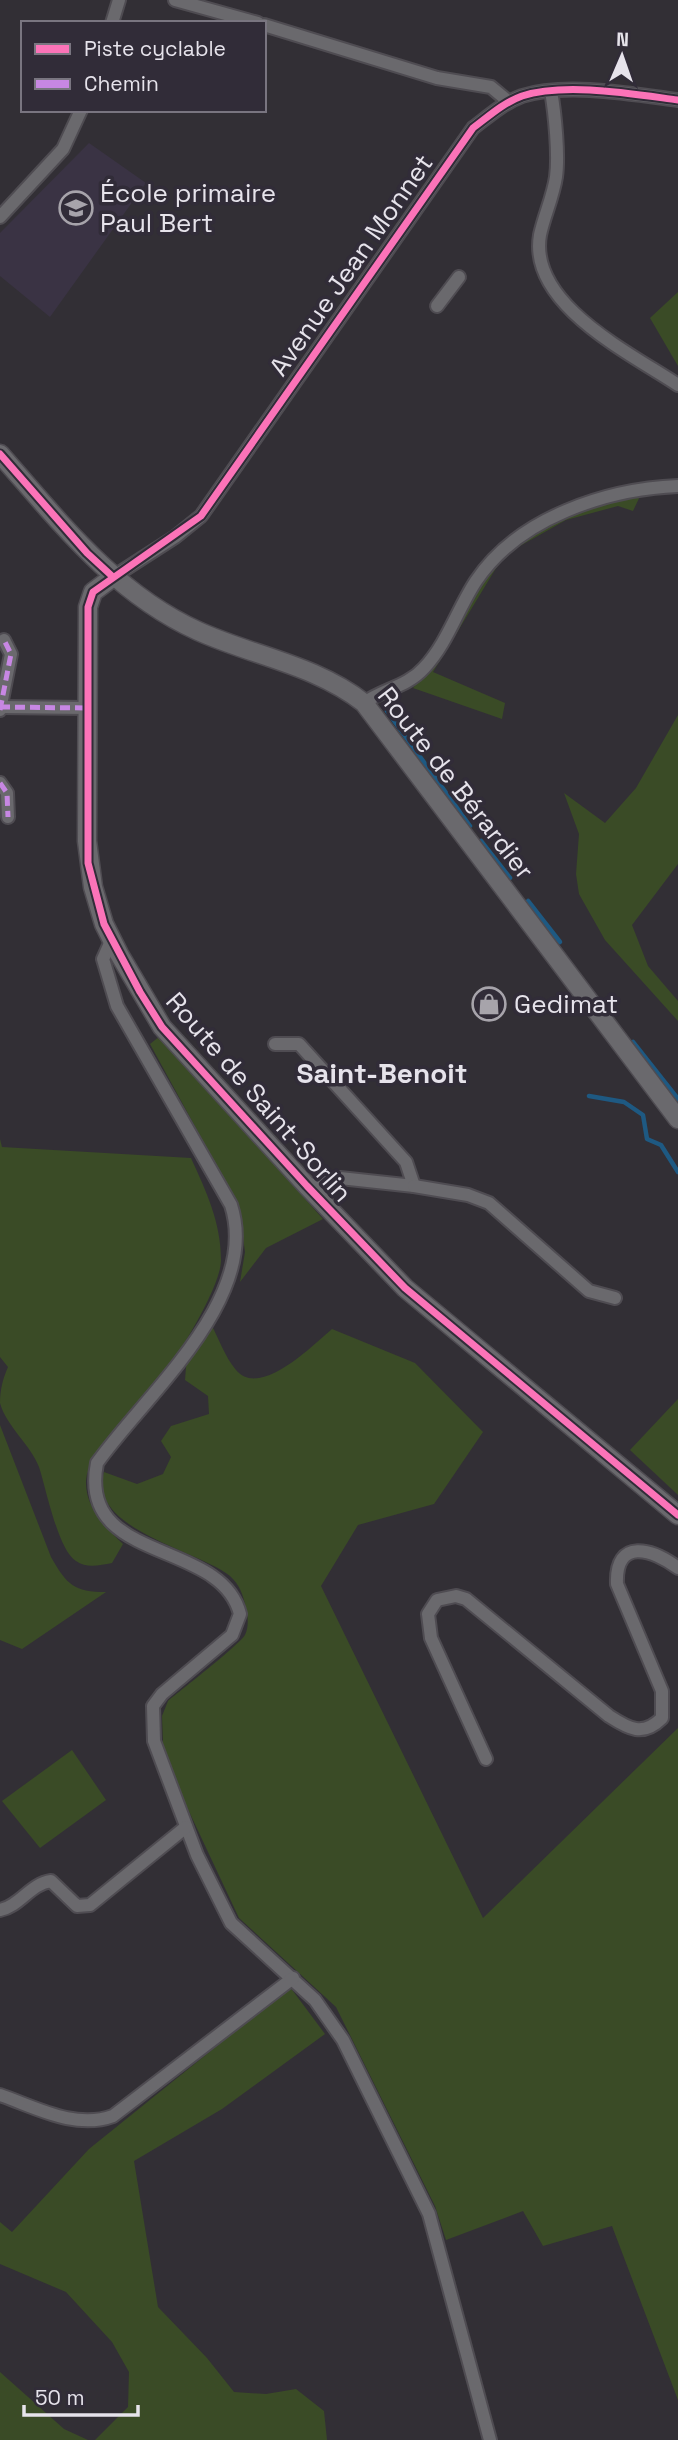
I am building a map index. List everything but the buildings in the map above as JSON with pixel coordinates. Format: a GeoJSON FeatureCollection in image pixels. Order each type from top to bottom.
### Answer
{"type":"FeatureCollection","features":[{"type":"Feature","properties":{"kind":"street"},"geometry":{"type":"LineString","coordinates":[[114,21],[119,0]]}},
{"type":"Feature","properties":{"kind":"street"},"geometry":{"type":"LineString","coordinates":[[175,0],[251,21]]}},
{"type":"Feature","properties":{"kind":"street"},"geometry":{"type":"LineString","coordinates":[[266,25],[437,78],[491,88],[509,102]]}},
{"type":"Feature","properties":{"kind":"street"},"geometry":{"type":"LineString","coordinates":[[551,91],[557,166],[540,236],[538,258],[543,276],[558,297],[583,320],[678,385]]}},
{"type":"Feature","properties":{"kind":"street","name":"Avenue Jean Monnet"},"geometry":{"type":"LineString","coordinates":[[113,577],[175,537],[201,516],[473,128],[509,102],[551,91],[678,100]]}},
{"type":"Feature","properties":{"kind":"street"},"geometry":{"type":"LineString","coordinates":[[0,217],[63,149],[80,112]]}},
{"type":"Feature","properties":{"kind":"street"},"geometry":{"type":"LineString","coordinates":[[437,306],[459,277]]}},
{"type":"Feature","properties":{"kind":"street","name":"Route de Bérardier"},"geometry":{"type":"LineString","coordinates":[[0,454],[87,553],[113,577],[156,609],[197,630],[327,678],[364,703],[678,1119]]}},
{"type":"Feature","properties":{"kind":"street"},"geometry":{"type":"LineString","coordinates":[[364,703],[408,681],[424,668],[476,581],[507,547],[532,529],[587,503],[622,493],[678,486]]}},
{"type":"Feature","properties":{"kind":"street","name":"Route de Saint-Sorlin"},"geometry":{"type":"LineString","coordinates":[[113,577],[93,592],[89,599],[88,863],[98,907],[111,939],[162,1027],[307,1186],[405,1288],[678,1515]]}},
{"type":"Feature","properties":{"kind":"street"},"geometry":{"type":"LineString","coordinates":[[4,640],[11,654],[0,708],[87,708]]}},
{"type":"Feature","properties":{"kind":"street"},"geometry":{"type":"LineString","coordinates":[[0,783],[7,793],[8,817]]}},
{"type":"Feature","properties":{"kind":"street"},"geometry":{"type":"LineString","coordinates":[[111,939],[103,959],[117,1006],[202,1152],[231,1205],[237,1224],[235,1260],[223,1295],[162,1385],[97,1463],[94,1478],[99,1505],[116,1527],[142,1544],[221,1581],[237,1604],[240,1614],[232,1635],[162,1694],[153,1706],[151,1721],[154,1741],[186,1827],[231,1923],[314,2000],[343,2040],[429,2214],[490,2440]]}},
{"type":"Feature","properties":{"kind":"street"},"geometry":{"type":"LineString","coordinates":[[275,1044],[299,1044],[405,1162],[414,1185]]}},
{"type":"Feature","properties":{"kind":"street"},"geometry":{"type":"LineString","coordinates":[[307,1186],[340,1178],[414,1185],[468,1195],[489,1203],[589,1291],[615,1298]]}},
{"type":"Feature","properties":{"kind":"street"},"geometry":{"type":"LineString","coordinates":[[486,1759],[431,1638],[428,1614],[437,1600],[456,1596],[466,1599],[608,1716],[631,1730],[642,1730],[653,1726],[662,1718],[662,1691],[617,1584],[616,1573],[627,1555],[638,1550],[660,1554],[678,1567]]}},
{"type":"Feature","properties":{"kind":"street"},"geometry":{"type":"LineString","coordinates":[[0,1909],[9,1908],[40,1885],[51,1881],[77,1906],[90,1906],[186,1827]]}},
{"type":"Feature","properties":{"kind":"street"},"geometry":{"type":"LineString","coordinates":[[0,2095],[73,2120],[89,2122],[113,2116],[293,1979]]}},
{"type":"Feature","properties":{"kind":"shaded area","name":"École primaire Paul Bert"},"geometry":{"type":"Polygon","coordinates":[[[89,143],[146,183],[50,317],[0,276],[0,233],[89,143]]]}},
{"type":"Feature","properties":{"kind":"green space"},"geometry":{"type":"Polygon","coordinates":[[[678,292],[678,366],[650,318],[678,292]]]}},
{"type":"Feature","properties":{"kind":"green space"},"geometry":{"type":"Polygon","coordinates":[[[642,492],[633,511],[618,506],[566,520],[505,554],[551,524],[642,492]]]}},
{"type":"Feature","properties":{"kind":"green space"},"geometry":{"type":"Polygon","coordinates":[[[503,556],[433,672],[505,703],[502,719],[413,688],[423,676],[478,584],[503,556]]]}},
{"type":"Feature","properties":{"kind":"green space"},"geometry":{"type":"Polygon","coordinates":[[[678,715],[678,864],[632,925],[648,966],[678,1001],[678,1021],[605,940],[579,894],[576,874],[579,834],[564,793],[605,823],[636,788],[678,715]]]}},
{"type":"Feature","properties":{"kind":"green space"},"geometry":{"type":"Polygon","coordinates":[[[160,1036],[323,1219],[266,1248],[240,1282],[245,1252],[239,1207],[150,1044],[160,1036]]]}},
{"type":"Feature","properties":{"kind":"green space"},"geometry":{"type":"Polygon","coordinates":[[[0,1139],[2,1147],[191,1158],[215,1220],[221,1260],[219,1273],[205,1307],[163,1376],[104,1444],[89,1469],[86,1481],[93,1508],[123,1544],[112,1563],[85,1565],[70,1555],[53,1518],[39,1467],[0,1403],[2,1384],[8,1367],[0,1357],[0,1139]]]}},
{"type":"Feature","properties":{"kind":"green space"},"geometry":{"type":"Polygon","coordinates":[[[210,1322],[236,1370],[246,1377],[258,1378],[272,1374],[300,1357],[332,1329],[415,1363],[483,1432],[434,1504],[358,1525],[321,1586],[483,1918],[678,1728],[678,2400],[612,2226],[543,2246],[523,2211],[446,2240],[435,2206],[336,2007],[239,1918],[170,1771],[163,1743],[162,1716],[168,1701],[241,1640],[247,1629],[247,1611],[241,1590],[230,1576],[215,1566],[148,1536],[112,1509],[103,1492],[104,1472],[137,1484],[163,1474],[171,1457],[161,1441],[171,1426],[209,1414],[208,1396],[185,1380],[187,1355],[210,1322]]]}},
{"type":"Feature","properties":{"kind":"green space"},"geometry":{"type":"Polygon","coordinates":[[[678,1399],[678,1495],[630,1450],[678,1399]]]}},
{"type":"Feature","properties":{"kind":"green space"},"geometry":{"type":"Polygon","coordinates":[[[0,1425],[57,1567],[72,1585],[106,1592],[22,1649],[0,1640],[0,1425]]]}},
{"type":"Feature","properties":{"kind":"green space"},"geometry":{"type":"Polygon","coordinates":[[[72,1750],[106,1800],[40,1848],[2,1801],[72,1750]]]}},
{"type":"Feature","properties":{"kind":"green space"},"geometry":{"type":"Polygon","coordinates":[[[290,1987],[325,2034],[222,2109],[134,2161],[158,2307],[207,2358],[234,2392],[266,2394],[296,2389],[324,2411],[327,2440],[95,2440],[128,2407],[129,2372],[112,2342],[66,2292],[0,2264],[0,2222],[12,2232],[89,2149],[290,1987]]]}},
{"type":"Feature","properties":{"kind":"green space"},"geometry":{"type":"Polygon","coordinates":[[[0,2372],[64,2429],[88,2440],[0,2440],[0,2372]]]}},
{"type":"Feature","properties":{"kind":"waterway"},"geometry":{"type":"LineString","coordinates":[[387,711],[470,826]]}},
{"type":"Feature","properties":{"kind":"waterway"},"geometry":{"type":"LineString","coordinates":[[481,841],[510,878]]}},
{"type":"Feature","properties":{"kind":"waterway"},"geometry":{"type":"LineString","coordinates":[[528,901],[560,942]]}},
{"type":"Feature","properties":{"kind":"waterway"},"geometry":{"type":"LineString","coordinates":[[633,1042],[678,1099]]}},
{"type":"Feature","properties":{"kind":"waterway"},"geometry":{"type":"LineString","coordinates":[[589,1096],[624,1102],[643,1115],[647,1139],[661,1145],[678,1172]]}},
{"type":"Feature","properties":{"kind":"marked path"},"geometry":{"type":"LineString","coordinates":[[0,710],[11,654],[4,640]]}},
{"type":"Feature","properties":{"kind":"marked path"},"geometry":{"type":"LineString","coordinates":[[0,707],[87,708]]}},
{"type":"Feature","properties":{"kind":"marked path"},"geometry":{"type":"LineString","coordinates":[[0,783],[7,793],[8,817]]}},
{"type":"Feature","properties":{"kind":"cycle path"},"geometry":{"type":"LineString","coordinates":[[678,100],[599,90],[539,92],[509,102],[473,128],[201,516],[93,592],[88,607],[88,863],[104,924],[162,1027],[307,1186],[405,1288],[678,1515]]}},
{"type":"Feature","properties":{"kind":"cycle path"},"geometry":{"type":"LineString","coordinates":[[0,454],[87,553],[113,577]]}},
{"type":"Feature","properties":{"kind":"place","name":"École primaire Paul Bert"},"geometry":{"type":"Point","coordinates":[76,208]}},
{"type":"Feature","properties":{"kind":"place","name":"Gedimat"},"geometry":{"type":"Point","coordinates":[489,1004]}},
{"type":"Feature","properties":{"kind":"district","name":"Saint-Benoit"},"geometry":{"type":"Point","coordinates":[382,1073]}}]}
